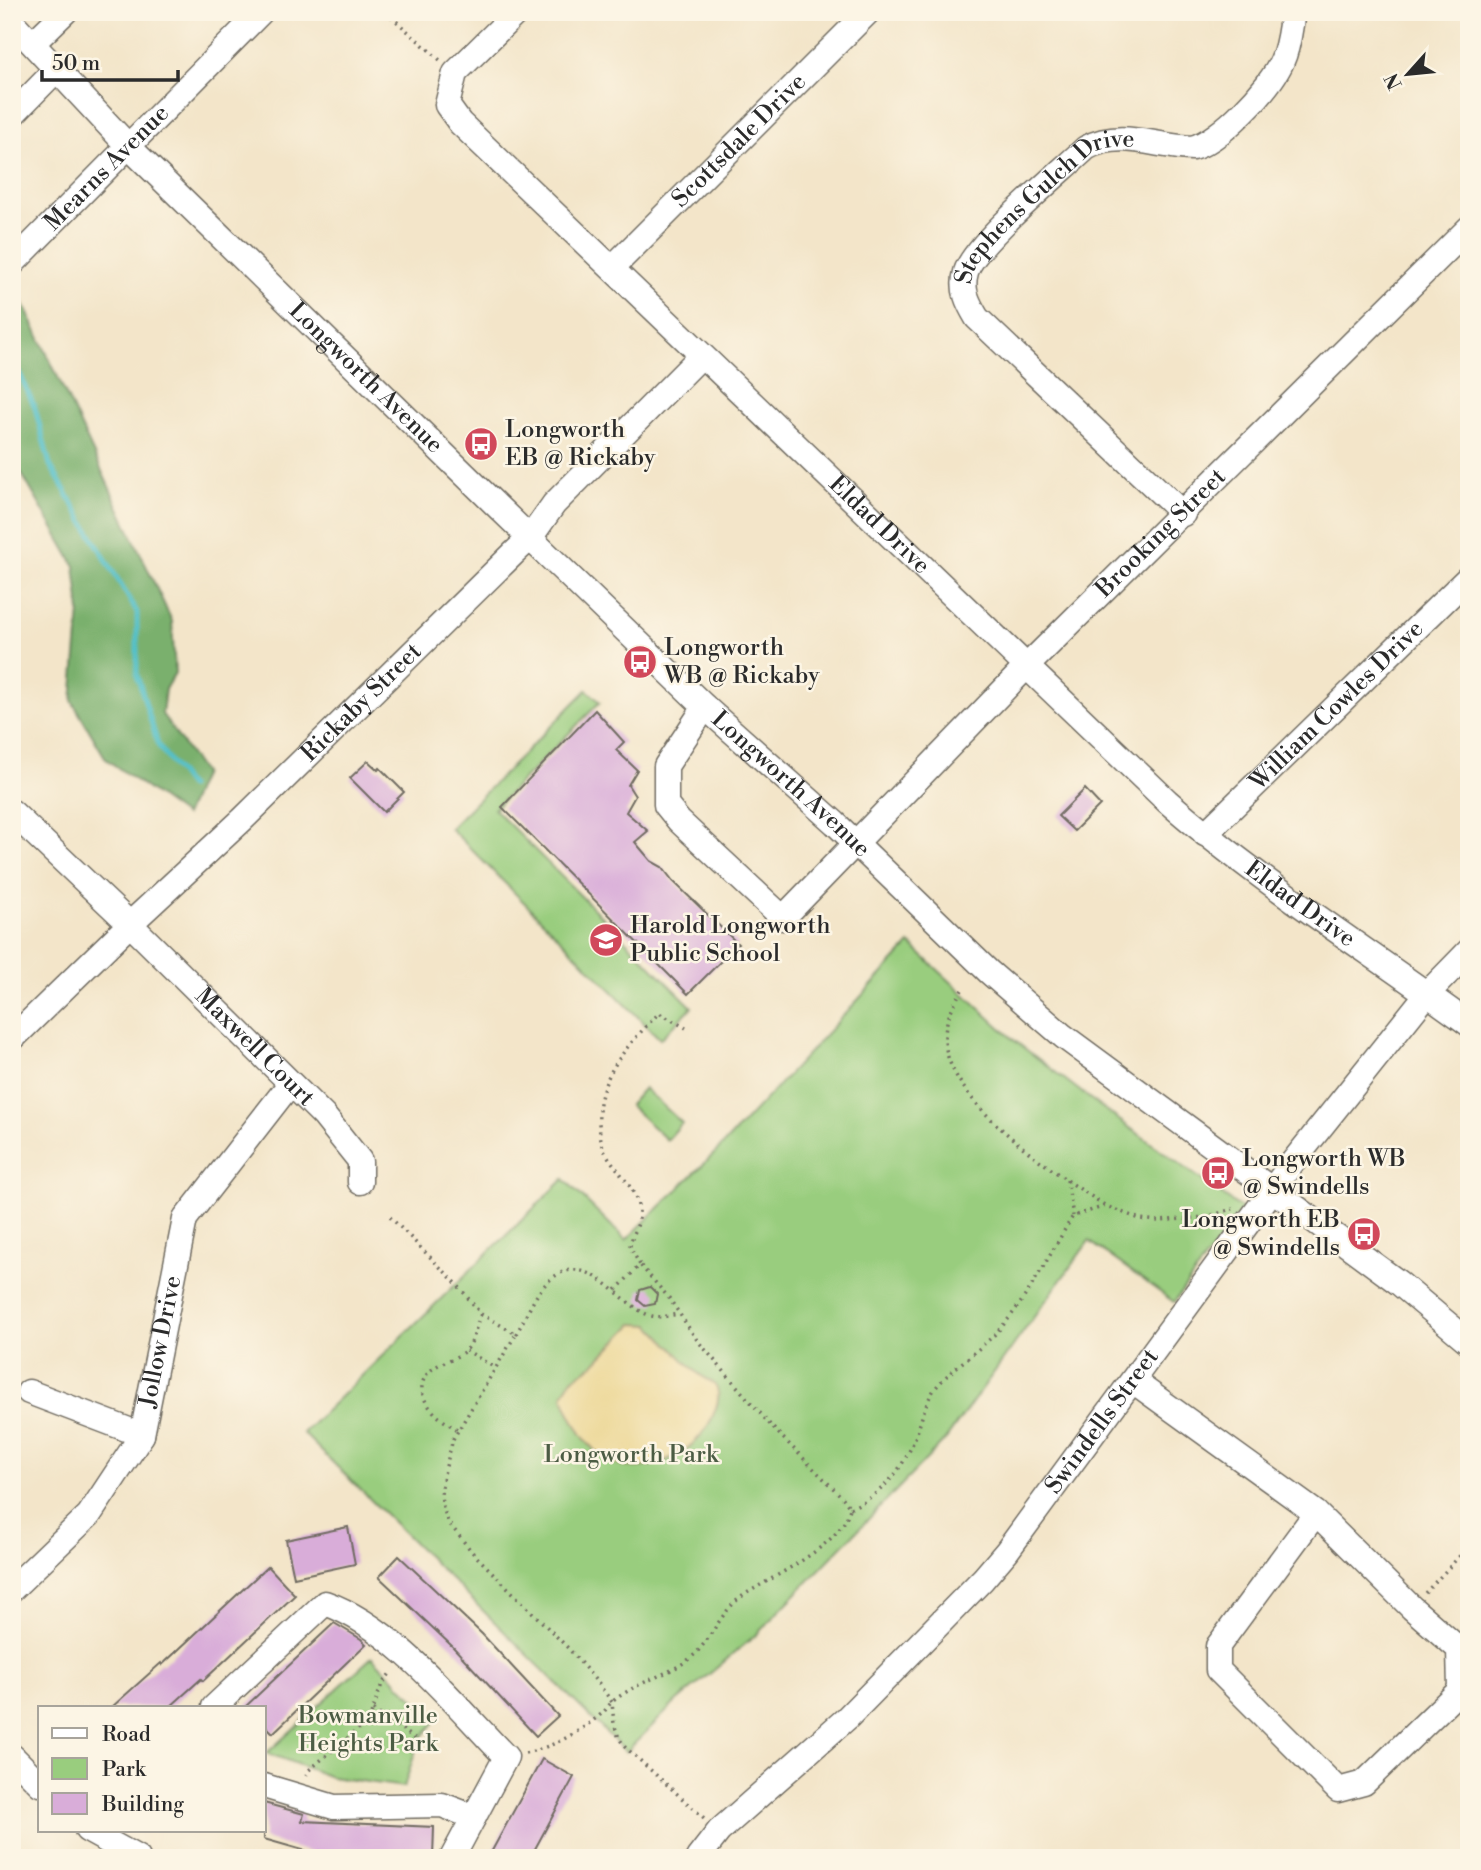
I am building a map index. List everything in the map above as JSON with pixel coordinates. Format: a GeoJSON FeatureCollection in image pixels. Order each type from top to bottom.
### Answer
{"type":"FeatureCollection","features":[{"type":"Feature","properties":{"kind":"street"},"geometry":{"type":"LineString","coordinates":[[33,43],[65,12]]}},
{"type":"Feature","properties":{"kind":"street","name":"Mearns Avenue"},"geometry":{"type":"LineString","coordinates":[[12,264],[261,12]]}},
{"type":"Feature","properties":{"kind":"street"},"geometry":{"type":"LineString","coordinates":[[455,73],[517,12]]}},
{"type":"Feature","properties":{"kind":"street","name":"Scottsdale Drive"},"geometry":{"type":"LineString","coordinates":[[612,268],[868,12]]}},
{"type":"Feature","properties":{"kind":"street","name":"Stephens Gulch Drive"},"geometry":{"type":"LineString","coordinates":[[1183,513],[977,318],[966,296],[965,274],[977,251],[1086,148],[1098,142],[1122,138],[1192,148],[1211,141],[1275,76],[1288,44],[1293,12]]}},
{"type":"Feature","properties":{"kind":"street","name":"Longworth Avenue"},"geometry":{"type":"LineString","coordinates":[[12,22],[130,147],[530,538],[705,707],[856,843],[989,972],[1063,1035],[1399,1283],[1469,1342]]}},
{"type":"Feature","properties":{"kind":"street"},"geometry":{"type":"LineString","coordinates":[[12,115],[57,69]]}},
{"type":"Feature","properties":{"kind":"street","name":"Eldad Drive"},"geometry":{"type":"LineString","coordinates":[[455,73],[447,105],[460,123],[1167,801],[1205,834],[1469,1024]]}},
{"type":"Feature","properties":{"kind":"street","name":"Brooking Street"},"geometry":{"type":"LineString","coordinates":[[705,707],[666,766],[666,805],[679,821],[783,918],[1027,666],[1469,228]]}},
{"type":"Feature","properties":{"kind":"street","name":"Rickaby Street"},"geometry":{"type":"LineString","coordinates":[[12,1039],[242,820],[530,538],[554,505],[701,356]]}},
{"type":"Feature","properties":{"kind":"street","name":"William Cowles Drive"},"geometry":{"type":"LineString","coordinates":[[1205,834],[1469,577]]}},
{"type":"Feature","properties":{"kind":"street","name":"Maxwell Court"},"geometry":{"type":"LineString","coordinates":[[12,812],[130,924],[324,1116],[360,1161],[360,1182]]}},
{"type":"Feature","properties":{"kind":"street","name":"Swindells Street"},"geometry":{"type":"LineString","coordinates":[[698,1858],[719,1831],[847,1718],[984,1579],[1133,1381],[1272,1189],[1427,993],[1469,951]]}},
{"type":"Feature","properties":{"kind":"street","name":"Jollow Drive"},"geometry":{"type":"LineString","coordinates":[[12,1589],[89,1515],[142,1435],[185,1219],[290,1084]]}},
{"type":"Feature","properties":{"kind":"street"},"geometry":{"type":"LineString","coordinates":[[1133,1381],[1316,1513],[1412,1608],[1459,1649],[1460,1690],[1364,1783],[1338,1790],[1218,1670],[1218,1646],[1316,1513]]}},
{"type":"Feature","properties":{"kind":"street"},"geometry":{"type":"LineString","coordinates":[[29,1392],[142,1435]]}},
{"type":"Feature","properties":{"kind":"street"},"geometry":{"type":"LineString","coordinates":[[215,1706],[325,1603],[347,1611],[405,1653],[506,1757],[452,1858]]}},
{"type":"Feature","properties":{"kind":"street"},"geometry":{"type":"LineString","coordinates":[[12,1756],[38,1782]]}},
{"type":"Feature","properties":{"kind":"street"},"geometry":{"type":"LineString","coordinates":[[266,1787],[334,1808],[442,1805],[474,1817]]}},
{"type":"Feature","properties":{"kind":"street"},"geometry":{"type":"LineString","coordinates":[[91,1832],[138,1858]]}},
{"type":"Feature","properties":{"kind":"path"},"geometry":{"type":"LineString","coordinates":[[386,12],[455,73]]}},
{"type":"Feature","properties":{"kind":"path"},"geometry":{"type":"LineString","coordinates":[[962,990],[950,1012],[945,1041],[956,1073],[980,1108],[1006,1135],[1106,1206],[1140,1219],[1159,1222],[1205,1217],[1240,1207]]}},
{"type":"Feature","properties":{"kind":"path"},"geometry":{"type":"LineString","coordinates":[[686,1028],[659,1013],[628,1045],[609,1072],[602,1091],[599,1116],[605,1153],[638,1204],[640,1216],[630,1247],[640,1265],[669,1298],[697,1340],[773,1428],[850,1508]]}},
{"type":"Feature","properties":{"kind":"path"},"geometry":{"type":"LineString","coordinates":[[506,1757],[551,1746],[604,1713],[612,1702],[633,1689],[679,1667],[694,1654],[726,1609],[808,1556],[842,1526],[850,1508],[881,1490],[911,1452],[933,1391],[985,1344],[1016,1309],[1073,1216],[1066,1179]]}},
{"type":"Feature","properties":{"kind":"path"},"geometry":{"type":"LineString","coordinates":[[1073,1216],[1106,1206]]}},
{"type":"Feature","properties":{"kind":"path"},"geometry":{"type":"LineString","coordinates":[[390,1217],[456,1283],[481,1314],[516,1334]]}},
{"type":"Feature","properties":{"kind":"path"},"geometry":{"type":"LineString","coordinates":[[617,1290],[640,1265]]}},
{"type":"Feature","properties":{"kind":"path"},"geometry":{"type":"LineString","coordinates":[[679,1314],[654,1317],[642,1312],[617,1290],[581,1271],[559,1274],[543,1287],[458,1429],[444,1474],[441,1494],[449,1521],[473,1553],[568,1648],[612,1702],[614,1724],[625,1748],[719,1831]]}},
{"type":"Feature","properties":{"kind":"path"},"geometry":{"type":"LineString","coordinates":[[469,1351],[481,1314]]}},
{"type":"Feature","properties":{"kind":"path"},"geometry":{"type":"LineString","coordinates":[[469,1351],[495,1368]]}},
{"type":"Feature","properties":{"kind":"path"},"geometry":{"type":"LineString","coordinates":[[458,1429],[432,1412],[423,1388],[428,1373],[469,1351]]}},
{"type":"Feature","properties":{"kind":"path"},"geometry":{"type":"LineString","coordinates":[[1412,1608],[1469,1546]]}},
{"type":"Feature","properties":{"kind":"path"},"geometry":{"type":"LineString","coordinates":[[293,1795],[309,1770],[369,1720],[383,1684],[405,1653]]}},
{"type":"Feature","properties":{"kind":"path"},"geometry":{"type":"LineString","coordinates":[[373,1710],[416,1740]]}},
{"type":"Feature","properties":{"kind":"green space"},"geometry":{"type":"Polygon","coordinates":[[[12,279],[172,621],[175,673],[165,689],[162,714],[203,773],[185,816],[106,759],[72,701],[80,611],[75,566],[12,457],[12,279]]]}},
{"type":"Feature","properties":{"kind":"green space"},"geometry":{"type":"Polygon","coordinates":[[[587,690],[600,702],[494,809],[692,1007],[660,1039],[450,828],[587,690]]]}},
{"type":"Feature","properties":{"kind":"green space","name":"Longworth Park"},"geometry":{"type":"Polygon","coordinates":[[[910,944],[1015,1041],[1242,1209],[1174,1302],[1089,1241],[945,1440],[757,1634],[676,1702],[626,1752],[303,1433],[564,1179],[626,1240],[721,1147],[910,944]]]}},
{"type":"Feature","properties":{"kind":"green space"},"geometry":{"type":"Polygon","coordinates":[[[644,1088],[682,1123],[667,1140],[629,1105],[644,1088]]]}},
{"type":"Feature","properties":{"kind":"green space","name":"Bowmanville Heights Park"},"geometry":{"type":"Polygon","coordinates":[[[372,1657],[436,1721],[419,1740],[404,1787],[331,1777],[267,1753],[372,1657]]]}},
{"type":"Feature","properties":{"kind":"sand"},"geometry":{"type":"Polygon","coordinates":[[[633,1324],[650,1325],[693,1368],[713,1383],[718,1395],[712,1418],[692,1445],[660,1463],[645,1467],[618,1464],[595,1450],[576,1425],[563,1395],[571,1380],[594,1364],[633,1324]]]}},
{"type":"Feature","properties":{"kind":"building"},"geometry":{"type":"Polygon","coordinates":[[[595,710],[624,742],[616,750],[637,770],[628,785],[635,796],[626,812],[648,831],[635,842],[651,861],[662,867],[738,944],[688,994],[502,807],[595,710]]]}},
{"type":"Feature","properties":{"kind":"building"},"geometry":{"type":"Polygon","coordinates":[[[368,761],[378,770],[380,768],[404,792],[384,812],[350,778],[368,761]]]}},
{"type":"Feature","properties":{"kind":"building"},"geometry":{"type":"Polygon","coordinates":[[[1085,789],[1100,805],[1074,831],[1058,816],[1085,789]]]}},
{"type":"Feature","properties":{"kind":"building"},"geometry":{"type":"Polygon","coordinates":[[[650,1287],[657,1294],[655,1304],[645,1306],[638,1300],[640,1290],[650,1287]]]}},
{"type":"Feature","properties":{"kind":"building"},"geometry":{"type":"Polygon","coordinates":[[[348,1527],[355,1564],[294,1577],[286,1540],[348,1527]]]}},
{"type":"Feature","properties":{"kind":"building"},"geometry":{"type":"Polygon","coordinates":[[[399,1556],[482,1634],[558,1716],[536,1736],[453,1647],[379,1577],[399,1556]]]}},
{"type":"Feature","properties":{"kind":"building"},"geometry":{"type":"Polygon","coordinates":[[[268,1566],[295,1595],[203,1681],[201,1679],[171,1706],[113,1706],[161,1663],[162,1665],[268,1566]]]}},
{"type":"Feature","properties":{"kind":"building"},"geometry":{"type":"Polygon","coordinates":[[[334,1623],[366,1644],[273,1733],[266,1726],[266,1706],[246,1706],[334,1623]]]}},
{"type":"Feature","properties":{"kind":"building"},"geometry":{"type":"Polygon","coordinates":[[[542,1759],[574,1777],[530,1858],[488,1858],[542,1759]]]}},
{"type":"Feature","properties":{"kind":"building"},"geometry":{"type":"Polygon","coordinates":[[[266,1804],[304,1814],[302,1821],[434,1827],[433,1858],[320,1855],[264,1839],[266,1804]]]}},
{"type":"Feature","properties":{"kind":"waterway"},"geometry":{"type":"LineString","coordinates":[[12,356],[35,408],[50,465],[137,612],[137,675],[158,745],[189,787]]}},
{"type":"Feature","properties":{"kind":"place","name":"Longworth EB @ Rickaby"},"geometry":{"type":"Point","coordinates":[481,444]}},
{"type":"Feature","properties":{"kind":"place","name":"Longworth WB @ Rickaby"},"geometry":{"type":"Point","coordinates":[640,662]}},
{"type":"Feature","properties":{"kind":"place","name":"Harold Longworth Public School"},"geometry":{"type":"Point","coordinates":[606,940]}},
{"type":"Feature","properties":{"kind":"place","name":"Longworth WB @ Swindells"},"geometry":{"type":"Point","coordinates":[1218,1173]}},
{"type":"Feature","properties":{"kind":"place","name":"Longworth EB @ Swindells"},"geometry":{"type":"Point","coordinates":[1364,1234]}}]}
